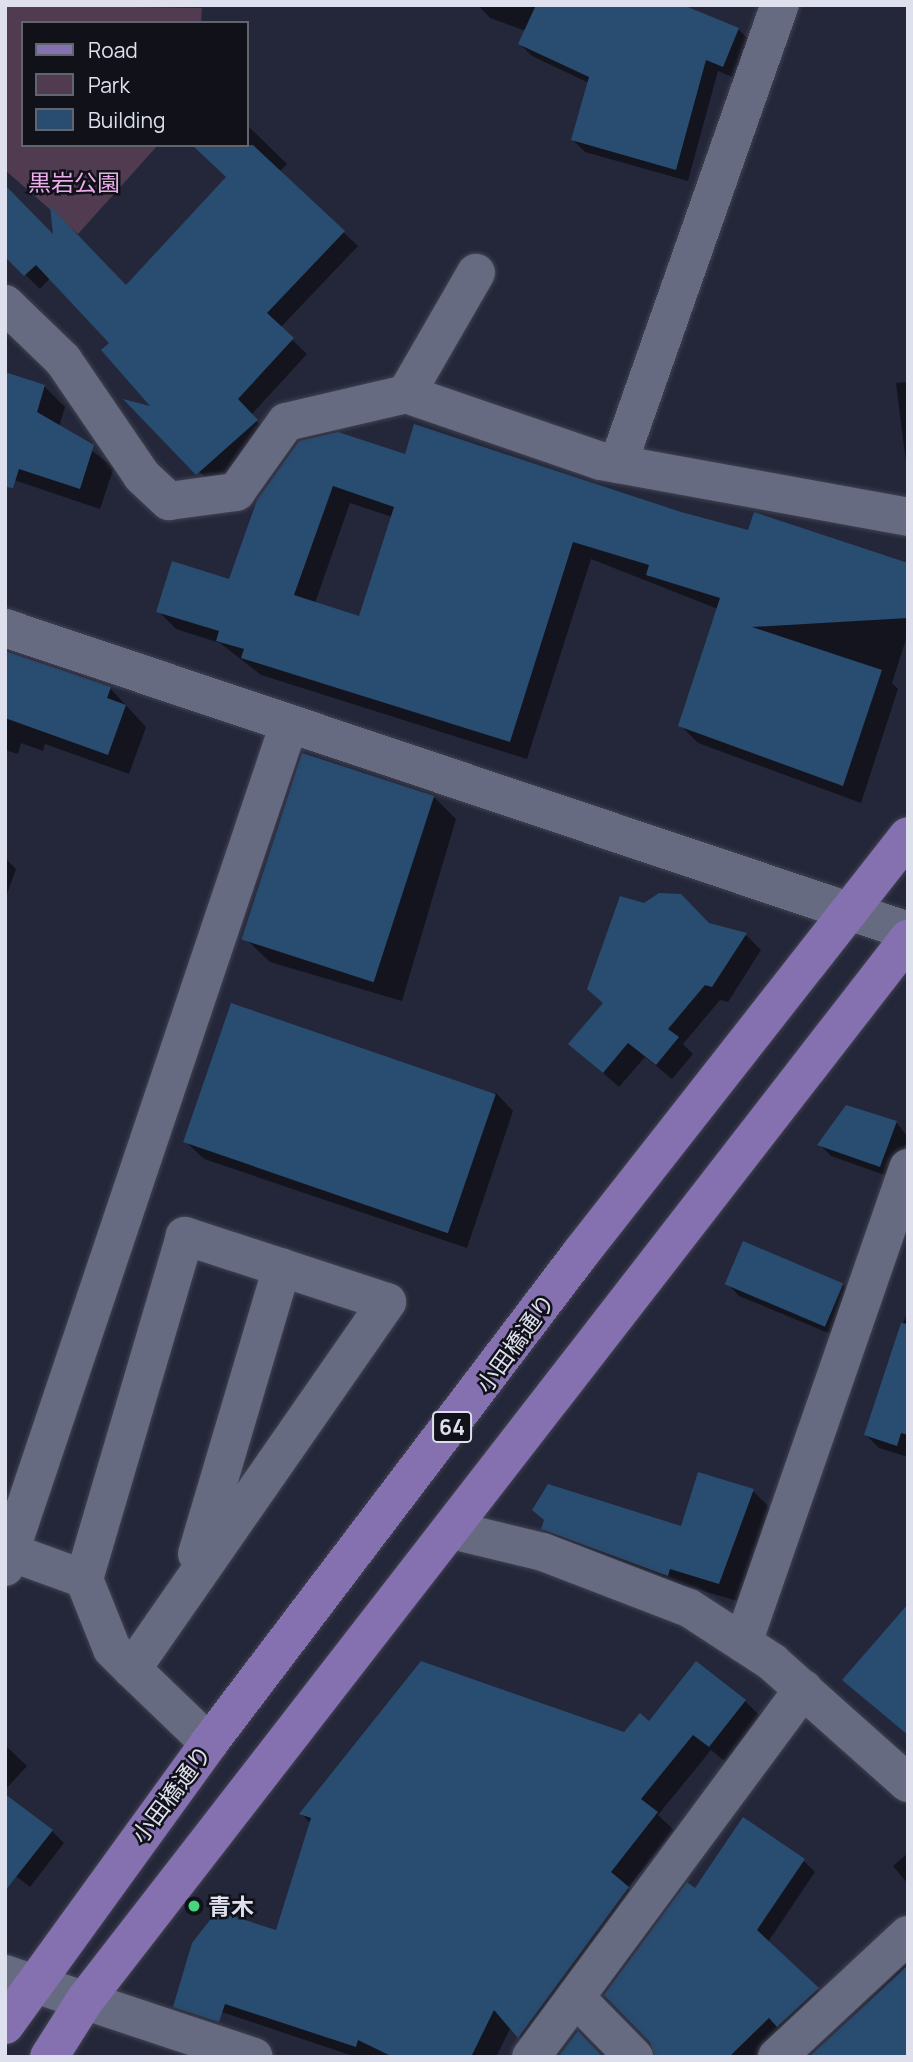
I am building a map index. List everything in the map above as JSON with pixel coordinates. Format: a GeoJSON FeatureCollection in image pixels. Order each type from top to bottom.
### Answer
{"type":"FeatureCollection","features":[{"type":"Feature","properties":{"kind":"main road","name":"小田橋通り"},"geometry":{"type":"LineString","coordinates":[[5,2025],[19,1979],[209,1743],[908,836]]}},
{"type":"Feature","properties":{"kind":"main road"},"geometry":{"type":"LineString","coordinates":[[49,2057],[85,2000],[908,939]]}},
{"type":"Feature","properties":{"kind":"street"},"geometry":{"type":"LineString","coordinates":[[618,464],[774,7]]}},
{"type":"Feature","properties":{"kind":"street"},"geometry":{"type":"LineString","coordinates":[[406,394],[477,274]]}},
{"type":"Feature","properties":{"kind":"street"},"geometry":{"type":"LineString","coordinates":[[5,304],[63,360],[142,476],[169,501],[236,492],[286,422],[406,394],[618,464],[908,517]]}},
{"type":"Feature","properties":{"kind":"street"},"geometry":{"type":"LineString","coordinates":[[5,628],[908,931]]}},
{"type":"Feature","properties":{"kind":"street"},"geometry":{"type":"LineString","coordinates":[[84,1579],[8,1559],[289,724]]}},
{"type":"Feature","properties":{"kind":"street"},"geometry":{"type":"LineString","coordinates":[[743,1643],[908,1168]]}},
{"type":"Feature","properties":{"kind":"street"},"geometry":{"type":"LineString","coordinates":[[132,1669],[387,1302],[185,1236],[84,1579],[112,1649],[132,1669],[209,1743]]}},
{"type":"Feature","properties":{"kind":"street"},"geometry":{"type":"LineString","coordinates":[[187,1589],[282,1267]]}},
{"type":"Feature","properties":{"kind":"street"},"geometry":{"type":"LineString","coordinates":[[452,1530],[543,1552],[689,1608],[743,1643],[803,1689],[908,1783]]}},
{"type":"Feature","properties":{"kind":"street"},"geometry":{"type":"LineString","coordinates":[[531,2057],[803,1689]]}},
{"type":"Feature","properties":{"kind":"street"},"geometry":{"type":"LineString","coordinates":[[777,2057],[908,1935]]}},
{"type":"Feature","properties":{"kind":"street"},"geometry":{"type":"LineString","coordinates":[[19,1979],[254,2057]]}},
{"type":"Feature","properties":{"kind":"street"},"geometry":{"type":"LineString","coordinates":[[576,1998],[634,2057]]}},
{"type":"Feature","properties":{"kind":"green space","name":"黒岩公園"},"geometry":{"type":"Polygon","coordinates":[[[5,5],[202,8],[201,21],[21,21],[21,147],[156,147],[78,234],[5,170],[5,5]]]}},
{"type":"Feature","properties":{"kind":"building"},"geometry":{"type":"Polygon","coordinates":[[[536,5],[683,5],[739,28],[723,67],[706,60],[676,170],[571,140],[589,77],[518,44],[536,5]]]}},
{"type":"Feature","properties":{"kind":"building"},"geometry":{"type":"Polygon","coordinates":[[[253,145],[345,231],[267,313],[294,338],[238,399],[258,420],[196,475],[123,399],[150,406],[101,350],[109,343],[36,265],[24,276],[5,257],[5,185],[53,234],[50,206],[126,285],[226,177],[194,147],[253,145]]]}},
{"type":"Feature","properties":{"kind":"building"},"geometry":{"type":"Polygon","coordinates":[[[5,372],[45,385],[37,412],[94,445],[80,489],[19,469],[13,488],[5,487],[5,372]]]}},
{"type":"Feature","properties":{"kind":"building"},"geometry":{"type":"Polygon","coordinates":[[[414,424],[681,512],[748,530],[754,512],[908,563],[908,618],[752,627],[882,670],[843,786],[678,726],[720,598],[646,575],[649,565],[573,542],[510,742],[241,658],[244,649],[216,641],[219,631],[156,612],[172,561],[229,579],[257,500],[299,441],[338,432],[405,454],[414,424]],[[333,486],[294,595],[359,616],[394,507],[333,486]]]}},
{"type":"Feature","properties":{"kind":"building"},"geometry":{"type":"Polygon","coordinates":[[[5,651],[111,687],[107,698],[126,705],[108,755],[5,718],[5,651]]]}},
{"type":"Feature","properties":{"kind":"building"},"geometry":{"type":"Polygon","coordinates":[[[302,753],[434,796],[374,982],[241,939],[302,753]]]}},
{"type":"Feature","properties":{"kind":"building"},"geometry":{"type":"Polygon","coordinates":[[[659,893],[681,894],[709,923],[747,933],[712,987],[705,985],[668,1029],[679,1037],[656,1065],[628,1043],[603,1073],[568,1044],[603,1003],[587,989],[620,896],[644,903],[659,893]]]}},
{"type":"Feature","properties":{"kind":"building"},"geometry":{"type":"Polygon","coordinates":[[[231,1003],[496,1094],[448,1233],[183,1142],[231,1003]]]}},
{"type":"Feature","properties":{"kind":"building"},"geometry":{"type":"Polygon","coordinates":[[[846,1105],[897,1121],[880,1167],[817,1145],[846,1105]]]}},
{"type":"Feature","properties":{"kind":"building"},"geometry":{"type":"Polygon","coordinates":[[[743,1241],[843,1284],[825,1327],[725,1284],[743,1241]]]}},
{"type":"Feature","properties":{"kind":"building"},"geometry":{"type":"Polygon","coordinates":[[[901,1323],[908,1324],[908,1435],[901,1433],[897,1446],[864,1435],[901,1323]]]}},
{"type":"Feature","properties":{"kind":"building"},"geometry":{"type":"Polygon","coordinates":[[[698,1472],[754,1489],[719,1584],[670,1569],[668,1576],[541,1529],[544,1520],[532,1510],[548,1484],[681,1526],[698,1472]]]}},
{"type":"Feature","properties":{"kind":"building"},"geometry":{"type":"Polygon","coordinates":[[[908,1604],[908,1735],[842,1680],[908,1604]]]}},
{"type":"Feature","properties":{"kind":"building"},"geometry":{"type":"Polygon","coordinates":[[[421,1661],[624,1732],[640,1713],[649,1721],[696,1661],[746,1700],[709,1747],[693,1735],[641,1799],[658,1812],[611,1872],[629,1887],[518,2038],[494,2010],[471,2057],[393,2057],[358,2040],[356,2047],[225,2004],[219,2022],[173,2007],[192,1943],[217,1911],[276,1930],[311,1818],[299,1814],[421,1661]]]}},
{"type":"Feature","properties":{"kind":"building"},"geometry":{"type":"Polygon","coordinates":[[[5,1794],[53,1830],[5,1891],[5,1794]]]}},
{"type":"Feature","properties":{"kind":"building"},"geometry":{"type":"Polygon","coordinates":[[[743,1817],[805,1859],[757,1930],[819,1988],[777,2027],[769,2018],[729,2057],[655,2057],[650,2042],[604,1995],[687,1882],[695,1888],[743,1817]]]}},
{"type":"Feature","properties":{"kind":"building"},"geometry":{"type":"Polygon","coordinates":[[[908,1965],[908,2057],[809,2057],[908,1965]]]}},
{"type":"Feature","properties":{"kind":"building"},"geometry":{"type":"Polygon","coordinates":[[[578,2031],[603,2057],[558,2057],[578,2031]]]}},
{"type":"Feature","properties":{"kind":"place","name":"青木"},"geometry":{"type":"Point","coordinates":[194,1906]}}]}
